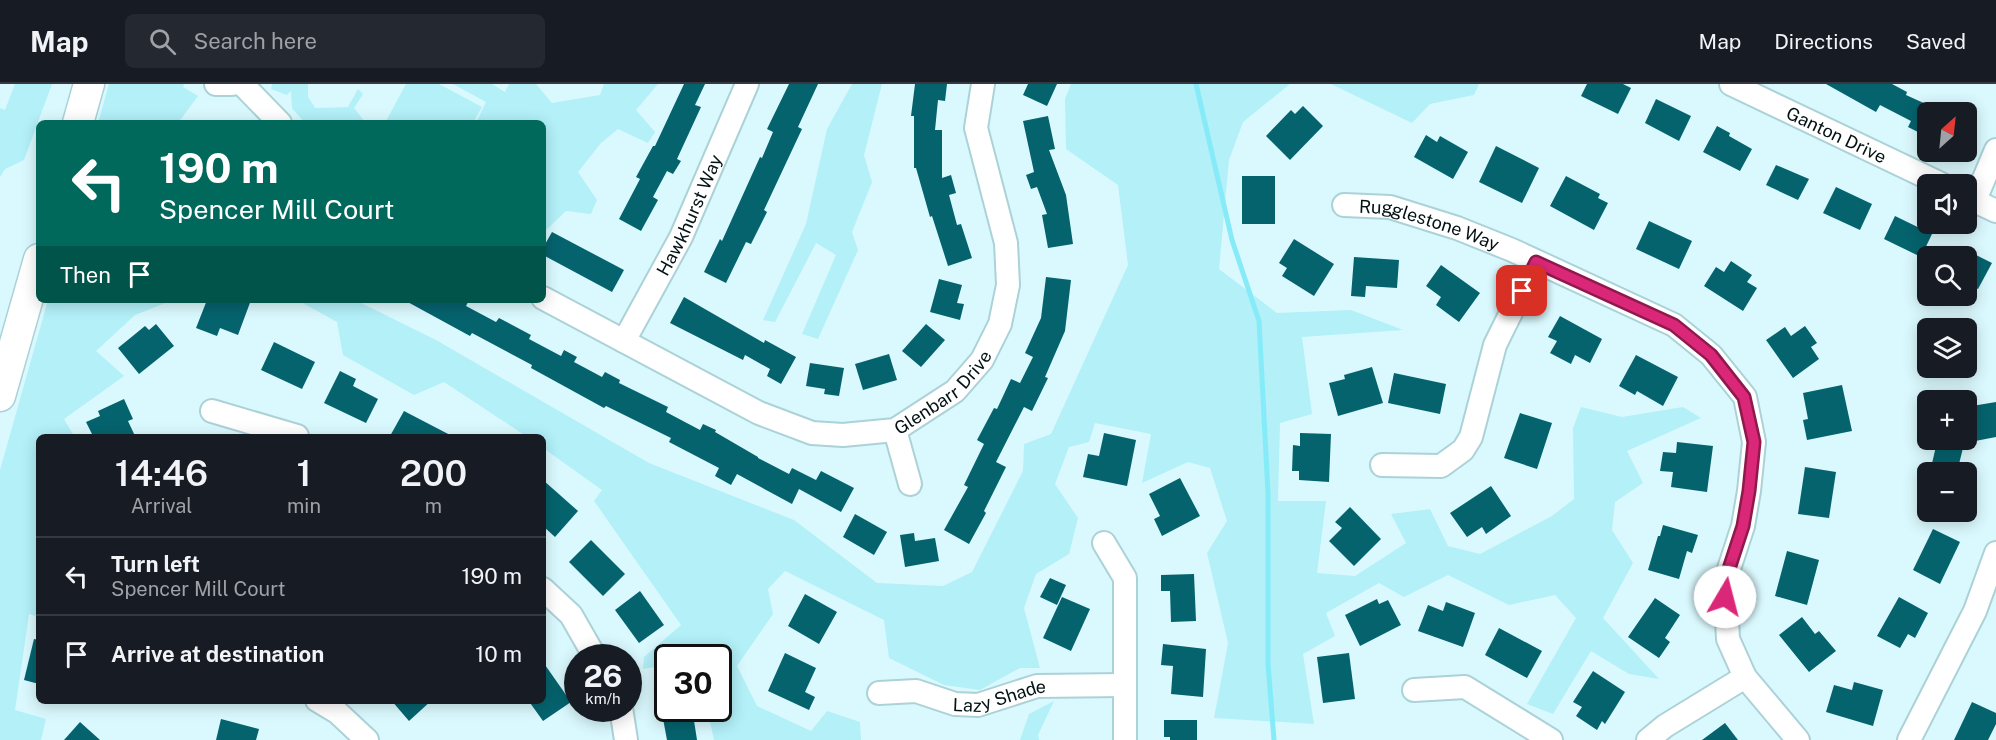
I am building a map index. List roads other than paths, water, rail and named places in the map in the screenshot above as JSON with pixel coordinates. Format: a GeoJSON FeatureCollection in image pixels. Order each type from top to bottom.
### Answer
{"type":"FeatureCollection","features":[{"type":"Feature","properties":{"kind":"main road"},"geometry":{"type":"LineString","coordinates":[[79,120],[89,84]]}},
{"type":"Feature","properties":{"kind":"main road"},"geometry":{"type":"LineString","coordinates":[[0,396],[36,270]]}},
{"type":"Feature","properties":{"kind":"street"},"geometry":{"type":"LineString","coordinates":[[216,84],[232,84]]}},
{"type":"Feature","properties":{"kind":"street"},"geometry":{"type":"LineString","coordinates":[[242,84],[277,120]]}},
{"type":"Feature","properties":{"kind":"street","name":"Hawkhurst Way"},"geometry":{"type":"LineString","coordinates":[[624,341],[681,237],[747,84]]}},
{"type":"Feature","properties":{"kind":"street","name":"Glenbarr Drive"},"geometry":{"type":"LineString","coordinates":[[546,300],[759,413],[812,433],[843,435],[895,430],[955,391],[982,360],[1000,324],[1008,285],[1006,243],[976,128],[983,84]]}},
{"type":"Feature","properties":{"kind":"street","name":"Ganton Drive"},"geometry":{"type":"LineString","coordinates":[[1731,84],[1920,174]]}},
{"type":"Feature","properties":{"kind":"street"},"geometry":{"type":"LineString","coordinates":[[1977,187],[1996,150]]}},
{"type":"Feature","properties":{"kind":"street"},"geometry":{"type":"LineString","coordinates":[[1977,202],[1996,211]]}},
{"type":"Feature","properties":{"kind":"street","name":"Rugglestone Way"},"geometry":{"type":"LineString","coordinates":[[1344,205],[1390,207],[1457,228],[1512,250],[1674,325],[1711,355],[1744,397],[1754,442],[1743,526],[1725,581],[1728,639],[1745,677],[1797,740]]}},
{"type":"Feature","properties":{"kind":"street"},"geometry":{"type":"LineString","coordinates":[[1382,465],[1441,466],[1463,450],[1471,437],[1495,345],[1536,262]]}},
{"type":"Feature","properties":{"kind":"street"},"geometry":{"type":"LineString","coordinates":[[212,411],[290,434]]}},
{"type":"Feature","properties":{"kind":"street"},"geometry":{"type":"LineString","coordinates":[[895,430],[910,484]]}},
{"type":"Feature","properties":{"kind":"street"},"geometry":{"type":"LineString","coordinates":[[1104,543],[1125,578],[1125,740]]}},
{"type":"Feature","properties":{"kind":"street"},"geometry":{"type":"LineString","coordinates":[[1909,740],[1975,611],[1996,553]]}},
{"type":"Feature","properties":{"kind":"street"},"geometry":{"type":"LineString","coordinates":[[546,592],[571,615],[588,644]]}},
{"type":"Feature","properties":{"kind":"street"},"geometry":{"type":"LineString","coordinates":[[1648,740],[1665,726],[1745,677]]}},
{"type":"Feature","properties":{"kind":"street","name":"Lazy Shade"},"geometry":{"type":"LineString","coordinates":[[879,693],[916,691],[955,704],[978,705],[1037,686],[1124,685]]}},
{"type":"Feature","properties":{"kind":"street"},"geometry":{"type":"LineString","coordinates":[[1414,690],[1465,687],[1551,740]]}},
{"type":"Feature","properties":{"kind":"street"},"geometry":{"type":"LineString","coordinates":[[324,704],[337,712],[367,740]]}},
{"type":"Feature","properties":{"kind":"street"},"geometry":{"type":"LineString","coordinates":[[623,722],[626,740]]}},
{"type":"Feature","properties":{"kind":"waterway"},"geometry":{"type":"LineString","coordinates":[[1196,84],[1232,240],[1259,321],[1268,493],[1268,664],[1274,740]]}}]}
